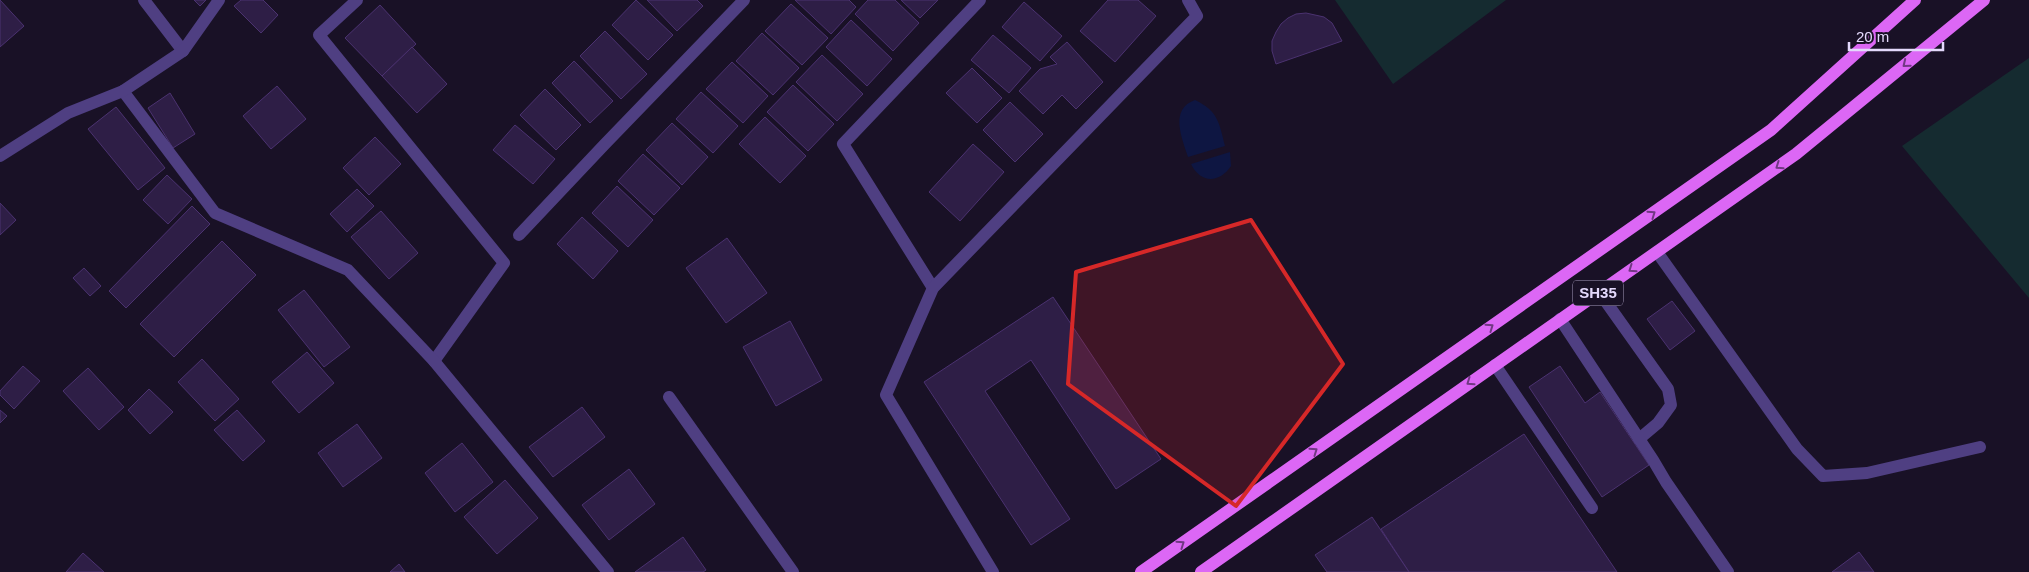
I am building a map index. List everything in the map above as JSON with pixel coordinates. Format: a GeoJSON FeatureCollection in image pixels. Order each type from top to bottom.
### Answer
{"type":"FeatureCollection","features":[{"type":"Feature","properties":{"kind":"main road","name":"SH35"},"geometry":{"type":"LineString","coordinates":[[1141,572],[1771,130],[1915,0]]}},
{"type":"Feature","properties":{"kind":"main road","name":"SH35"},"geometry":{"type":"LineString","coordinates":[[1201,572],[1796,154],[1984,0]]}},
{"type":"Feature","properties":{"kind":"street"},"geometry":{"type":"LineString","coordinates":[[144,0],[183,51]]}},
{"type":"Feature","properties":{"kind":"street"},"geometry":{"type":"LineString","coordinates":[[0,156],[68,113],[123,90],[183,51],[218,0]]}},
{"type":"Feature","properties":{"kind":"street"},"geometry":{"type":"LineString","coordinates":[[357,0],[319,35],[504,263],[434,361]]}},
{"type":"Feature","properties":{"kind":"street"},"geometry":{"type":"LineString","coordinates":[[519,235],[744,0]]}},
{"type":"Feature","properties":{"kind":"street"},"geometry":{"type":"LineString","coordinates":[[933,288],[843,144],[980,0]]}},
{"type":"Feature","properties":{"kind":"street"},"geometry":{"type":"LineString","coordinates":[[994,572],[886,395],[933,288],[1197,16],[1188,0]]}},
{"type":"Feature","properties":{"kind":"street"},"geometry":{"type":"LineString","coordinates":[[123,90],[215,213],[348,270],[434,361],[608,572]]}},
{"type":"Feature","properties":{"kind":"street"},"geometry":{"type":"LineString","coordinates":[[1657,252],[1797,449],[1823,476],[1866,473],[1980,447]]}},
{"type":"Feature","properties":{"kind":"street"},"geometry":{"type":"LineString","coordinates":[[1599,292],[1668,389],[1671,405],[1658,423],[1639,440]]}},
{"type":"Feature","properties":{"kind":"street"},"geometry":{"type":"LineString","coordinates":[[1560,319],[1666,482],[1728,572]]}},
{"type":"Feature","properties":{"kind":"street"},"geometry":{"type":"LineString","coordinates":[[1495,365],[1592,508]]}},
{"type":"Feature","properties":{"kind":"street"},"geometry":{"type":"LineString","coordinates":[[669,397],[793,572]]}},
{"type":"Feature","properties":{"kind":"highlighted area"},"geometry":{"type":"Polygon","coordinates":[[[1251,220],[1343,364],[1236,506],[1068,384],[1076,272],[1251,220]]]}},
{"type":"Feature","properties":{"kind":"green space"},"geometry":{"type":"Polygon","coordinates":[[[1335,0],[1506,0],[1393,84],[1335,0]]]}},
{"type":"Feature","properties":{"kind":"green space"},"geometry":{"type":"Polygon","coordinates":[[[2029,58],[2029,298],[1902,146],[2029,58]]]}},
{"type":"Feature","properties":{"kind":"shaded area"},"geometry":{"type":"Polygon","coordinates":[[[1195,100],[1209,108],[1213,113],[1221,130],[1225,146],[1188,157],[1181,133],[1180,117],[1182,110],[1187,104],[1195,100]]]}},
{"type":"Feature","properties":{"kind":"shaded area"},"geometry":{"type":"Polygon","coordinates":[[[1230,152],[1231,166],[1221,176],[1215,178],[1204,178],[1199,175],[1191,164],[1230,152]]]}},
{"type":"Feature","properties":{"kind":"building"},"geometry":{"type":"Polygon","coordinates":[[[0,0],[24,26],[0,47],[0,0]]]}},
{"type":"Feature","properties":{"kind":"building"},"geometry":{"type":"Polygon","coordinates":[[[194,0],[206,0],[200,6],[194,0]]]}},
{"type":"Feature","properties":{"kind":"building"},"geometry":{"type":"Polygon","coordinates":[[[241,0],[263,0],[278,15],[261,33],[234,6],[241,0]]]}},
{"type":"Feature","properties":{"kind":"building"},"geometry":{"type":"Polygon","coordinates":[[[636,0],[673,35],[648,60],[612,25],[636,0]]]}},
{"type":"Feature","properties":{"kind":"building"},"geometry":{"type":"Polygon","coordinates":[[[647,0],[697,0],[703,6],[677,31],[647,0]]]}},
{"type":"Feature","properties":{"kind":"building"},"geometry":{"type":"Polygon","coordinates":[[[795,0],[849,0],[856,7],[831,34],[795,0]]]}},
{"type":"Feature","properties":{"kind":"building"},"geometry":{"type":"Polygon","coordinates":[[[868,0],[895,0],[919,23],[893,51],[855,14],[868,0]]]}},
{"type":"Feature","properties":{"kind":"building"},"geometry":{"type":"Polygon","coordinates":[[[901,0],[938,0],[920,18],[901,0]]]}},
{"type":"Feature","properties":{"kind":"building"},"geometry":{"type":"Polygon","coordinates":[[[1108,0],[1138,0],[1156,16],[1115,62],[1080,31],[1108,0]]]}},
{"type":"Feature","properties":{"kind":"building"},"geometry":{"type":"Polygon","coordinates":[[[1024,2],[1062,36],[1040,61],[1002,27],[1024,2]]]}},
{"type":"Feature","properties":{"kind":"building"},"geometry":{"type":"Polygon","coordinates":[[[791,4],[828,38],[802,65],[765,31],[791,4]]]}},
{"type":"Feature","properties":{"kind":"building"},"geometry":{"type":"Polygon","coordinates":[[[380,5],[416,44],[382,76],[345,38],[380,5]]]}},
{"type":"Feature","properties":{"kind":"building"},"geometry":{"type":"Polygon","coordinates":[[[1306,13],[1324,17],[1332,23],[1342,41],[1276,64],[1272,51],[1272,41],[1276,32],[1288,18],[1296,14],[1306,13]]]}},
{"type":"Feature","properties":{"kind":"building"},"geometry":{"type":"Polygon","coordinates":[[[851,20],[892,59],[867,86],[826,47],[851,20]]]}},
{"type":"Feature","properties":{"kind":"building"},"geometry":{"type":"Polygon","coordinates":[[[605,31],[647,74],[621,99],[580,56],[605,31]]]}},
{"type":"Feature","properties":{"kind":"building"},"geometry":{"type":"Polygon","coordinates":[[[762,33],[799,68],[773,95],[736,61],[762,33]]]}},
{"type":"Feature","properties":{"kind":"building"},"geometry":{"type":"Polygon","coordinates":[[[993,35],[1031,68],[1009,93],[971,60],[993,35]]]}},
{"type":"Feature","properties":{"kind":"building"},"geometry":{"type":"Polygon","coordinates":[[[1067,42],[1103,82],[1076,109],[1062,95],[1043,114],[1019,91],[1040,69],[1057,64],[1050,57],[1067,42]]]}},
{"type":"Feature","properties":{"kind":"building"},"geometry":{"type":"Polygon","coordinates":[[[412,47],[447,84],[417,113],[382,76],[412,47]]]}},
{"type":"Feature","properties":{"kind":"building"},"geometry":{"type":"Polygon","coordinates":[[[822,55],[863,94],[837,121],[796,82],[822,55]]]}},
{"type":"Feature","properties":{"kind":"building"},"geometry":{"type":"Polygon","coordinates":[[[574,61],[613,101],[590,123],[552,83],[574,61]]]}},
{"type":"Feature","properties":{"kind":"building"},"geometry":{"type":"Polygon","coordinates":[[[732,62],[768,96],[743,123],[706,89],[732,62]]]}},
{"type":"Feature","properties":{"kind":"building"},"geometry":{"type":"Polygon","coordinates":[[[972,68],[1002,98],[977,123],[946,93],[972,68]]]}},
{"type":"Feature","properties":{"kind":"building"},"geometry":{"type":"Polygon","coordinates":[[[793,85],[834,124],[808,151],[767,112],[793,85]]]}},
{"type":"Feature","properties":{"kind":"building"},"geometry":{"type":"Polygon","coordinates":[[[277,86],[306,119],[271,149],[243,116],[277,86]]]}},
{"type":"Feature","properties":{"kind":"building"},"geometry":{"type":"Polygon","coordinates":[[[545,89],[581,125],[556,150],[520,115],[545,89]]]}},
{"type":"Feature","properties":{"kind":"building"},"geometry":{"type":"Polygon","coordinates":[[[701,92],[738,126],[713,153],[676,119],[701,92]]]}},
{"type":"Feature","properties":{"kind":"building"},"geometry":{"type":"Polygon","coordinates":[[[170,93],[195,134],[173,148],[148,108],[170,93]]]}},
{"type":"Feature","properties":{"kind":"building"},"geometry":{"type":"Polygon","coordinates":[[[1010,102],[1043,134],[1015,162],[983,130],[1010,102]]]}},
{"type":"Feature","properties":{"kind":"building"},"geometry":{"type":"Polygon","coordinates":[[[116,107],[165,168],[138,190],[88,129],[116,107]]]}},
{"type":"Feature","properties":{"kind":"building"},"geometry":{"type":"Polygon","coordinates":[[[765,117],[806,156],[780,183],[739,144],[765,117]]]}},
{"type":"Feature","properties":{"kind":"building"},"geometry":{"type":"Polygon","coordinates":[[[672,123],[708,157],[682,185],[646,150],[672,123]]]}},
{"type":"Feature","properties":{"kind":"building"},"geometry":{"type":"Polygon","coordinates":[[[515,125],[555,159],[533,184],[493,150],[515,125]]]}},
{"type":"Feature","properties":{"kind":"building"},"geometry":{"type":"Polygon","coordinates":[[[375,137],[401,164],[369,195],[343,168],[375,137]]]}},
{"type":"Feature","properties":{"kind":"building"},"geometry":{"type":"Polygon","coordinates":[[[973,144],[1004,172],[960,221],[929,192],[973,144]]]}},
{"type":"Feature","properties":{"kind":"building"},"geometry":{"type":"Polygon","coordinates":[[[643,154],[680,188],[654,215],[618,181],[643,154]]]}},
{"type":"Feature","properties":{"kind":"building"},"geometry":{"type":"Polygon","coordinates":[[[167,175],[192,199],[168,224],[143,200],[167,175]]]}},
{"type":"Feature","properties":{"kind":"building"},"geometry":{"type":"Polygon","coordinates":[[[617,186],[653,220],[628,247],[592,213],[617,186]]]}},
{"type":"Feature","properties":{"kind":"building"},"geometry":{"type":"Polygon","coordinates":[[[357,189],[374,206],[347,232],[330,214],[357,189]]]}},
{"type":"Feature","properties":{"kind":"building"},"geometry":{"type":"Polygon","coordinates":[[[0,203],[16,220],[0,235],[0,203]]]}},
{"type":"Feature","properties":{"kind":"building"},"geometry":{"type":"Polygon","coordinates":[[[192,206],[210,224],[126,308],[109,291],[192,206]]]}},
{"type":"Feature","properties":{"kind":"building"},"geometry":{"type":"Polygon","coordinates":[[[381,211],[418,253],[389,279],[351,237],[381,211]]]}},
{"type":"Feature","properties":{"kind":"building"},"geometry":{"type":"Polygon","coordinates":[[[582,217],[618,251],[593,279],[557,244],[582,217]]]}},
{"type":"Feature","properties":{"kind":"building"},"geometry":{"type":"Polygon","coordinates":[[[727,238],[767,293],[726,323],[686,268],[727,238]]]}},
{"type":"Feature","properties":{"kind":"building"},"geometry":{"type":"Polygon","coordinates":[[[222,241],[256,275],[174,357],[140,324],[222,241]]]}},
{"type":"Feature","properties":{"kind":"building"},"geometry":{"type":"Polygon","coordinates":[[[84,268],[101,286],[90,296],[73,278],[84,268]]]}},
{"type":"Feature","properties":{"kind":"building"},"geometry":{"type":"Polygon","coordinates":[[[304,290],[350,347],[324,367],[278,310],[304,290]]]}},
{"type":"Feature","properties":{"kind":"building"},"geometry":{"type":"Polygon","coordinates":[[[1053,297],[1161,459],[1116,489],[1031,360],[985,391],[1070,519],[1031,545],[924,382],[1053,297]]]}},
{"type":"Feature","properties":{"kind":"building"},"geometry":{"type":"Polygon","coordinates":[[[1672,301],[1695,331],[1670,350],[1647,319],[1672,301]]]}},
{"type":"Feature","properties":{"kind":"building"},"geometry":{"type":"Polygon","coordinates":[[[790,321],[822,380],[776,406],[743,347],[790,321]]]}},
{"type":"Feature","properties":{"kind":"building"},"geometry":{"type":"Polygon","coordinates":[[[307,352],[334,383],[299,413],[272,382],[307,352]]]}},
{"type":"Feature","properties":{"kind":"building"},"geometry":{"type":"Polygon","coordinates":[[[202,359],[239,399],[215,421],[178,382],[202,359]]]}},
{"type":"Feature","properties":{"kind":"building"},"geometry":{"type":"Polygon","coordinates":[[[23,366],[40,381],[14,409],[0,395],[0,391],[23,366]]]}},
{"type":"Feature","properties":{"kind":"building"},"geometry":{"type":"Polygon","coordinates":[[[1560,366],[1585,403],[1600,392],[1649,465],[1602,497],[1529,387],[1560,366]]]}},
{"type":"Feature","properties":{"kind":"building"},"geometry":{"type":"Polygon","coordinates":[[[88,368],[124,407],[99,430],[63,391],[88,368]]]}},
{"type":"Feature","properties":{"kind":"building"},"geometry":{"type":"Polygon","coordinates":[[[149,389],[173,412],[150,434],[128,410],[149,389]]]}},
{"type":"Feature","properties":{"kind":"building"},"geometry":{"type":"Polygon","coordinates":[[[582,407],[605,437],[553,477],[529,447],[582,407]]]}},
{"type":"Feature","properties":{"kind":"building"},"geometry":{"type":"Polygon","coordinates":[[[0,410],[7,416],[0,423],[0,410]]]}},
{"type":"Feature","properties":{"kind":"building"},"geometry":{"type":"Polygon","coordinates":[[[237,410],[265,441],[243,461],[214,430],[237,410]]]}},
{"type":"Feature","properties":{"kind":"building"},"geometry":{"type":"Polygon","coordinates":[[[357,424],[382,458],[343,487],[318,453],[357,424]]]}},
{"type":"Feature","properties":{"kind":"building"},"geometry":{"type":"Polygon","coordinates":[[[1524,434],[1617,572],[1409,572],[1381,529],[1524,434]]]}},
{"type":"Feature","properties":{"kind":"building"},"geometry":{"type":"Polygon","coordinates":[[[462,443],[493,482],[455,512],[425,473],[462,443]]]}},
{"type":"Feature","properties":{"kind":"building"},"geometry":{"type":"Polygon","coordinates":[[[629,469],[655,504],[609,540],[582,505],[629,469]]]}},
{"type":"Feature","properties":{"kind":"building"},"geometry":{"type":"Polygon","coordinates":[[[505,480],[538,518],[497,554],[464,517],[505,480]]]}},
{"type":"Feature","properties":{"kind":"building"},"geometry":{"type":"Polygon","coordinates":[[[1372,517],[1409,572],[1327,572],[1315,555],[1372,517]]]}},
{"type":"Feature","properties":{"kind":"building"},"geometry":{"type":"Polygon","coordinates":[[[683,537],[706,570],[703,572],[635,572],[683,537]]]}},
{"type":"Feature","properties":{"kind":"building"},"geometry":{"type":"Polygon","coordinates":[[[1859,552],[1874,572],[1832,572],[1859,552]]]}},
{"type":"Feature","properties":{"kind":"building"},"geometry":{"type":"Polygon","coordinates":[[[83,553],[104,572],[66,572],[83,553]]]}},
{"type":"Feature","properties":{"kind":"building"},"geometry":{"type":"Polygon","coordinates":[[[399,564],[405,572],[390,572],[399,564]]]}}]}
